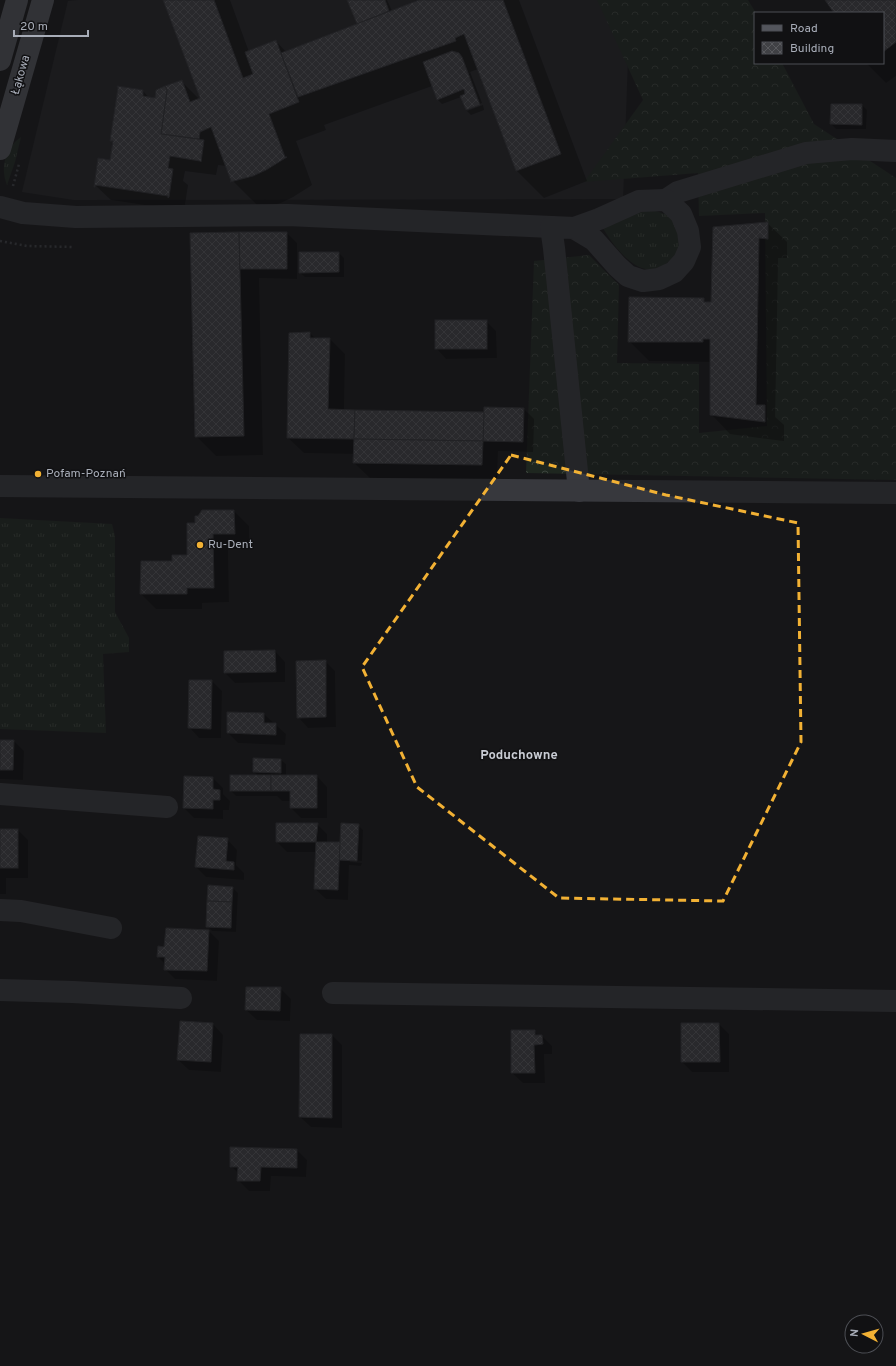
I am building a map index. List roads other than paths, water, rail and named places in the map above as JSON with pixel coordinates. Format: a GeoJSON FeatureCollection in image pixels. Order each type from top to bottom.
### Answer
{"type":"FeatureCollection","features":[{"type":"Feature","properties":{"kind":"main road","name":"Łąkowa"},"geometry":{"type":"LineString","coordinates":[[0,60],[17,0]]}},
{"type":"Feature","properties":{"kind":"main road","name":"Łąkowa"},"geometry":{"type":"LineString","coordinates":[[0,149],[43,0]]}},
{"type":"Feature","properties":{"kind":"street"},"geometry":{"type":"LineString","coordinates":[[0,207],[24,213],[76,217],[288,215],[574,228],[640,201],[666,200],[678,192],[806,153],[852,148],[896,152]]}},
{"type":"Feature","properties":{"kind":"street"},"geometry":{"type":"LineString","coordinates":[[574,228],[594,240],[628,276],[643,281],[659,279],[674,272],[684,261],[690,247],[688,231],[681,214],[666,200]]}},
{"type":"Feature","properties":{"kind":"street"},"geometry":{"type":"LineString","coordinates":[[551,227],[579,491]]}},
{"type":"Feature","properties":{"kind":"street"},"geometry":{"type":"LineString","coordinates":[[0,486],[896,493]]}},
{"type":"Feature","properties":{"kind":"street"},"geometry":{"type":"LineString","coordinates":[[0,794],[167,807]]}},
{"type":"Feature","properties":{"kind":"street"},"geometry":{"type":"LineString","coordinates":[[0,910],[21,911],[111,928]]}},
{"type":"Feature","properties":{"kind":"street"},"geometry":{"type":"LineString","coordinates":[[0,990],[73,992],[181,998]]}},
{"type":"Feature","properties":{"kind":"street"},"geometry":{"type":"LineString","coordinates":[[334,994],[896,1001]]}},
{"type":"Feature","properties":{"kind":"place","name":"Pofam-Poznań"},"geometry":{"type":"Point","coordinates":[38,474]}},
{"type":"Feature","properties":{"kind":"place","name":"Ru-Dent"},"geometry":{"type":"Point","coordinates":[200,545]}},
{"type":"Feature","properties":{"kind":"district","name":"Poduchowne"},"geometry":{"type":"Point","coordinates":[519,756]}}]}
